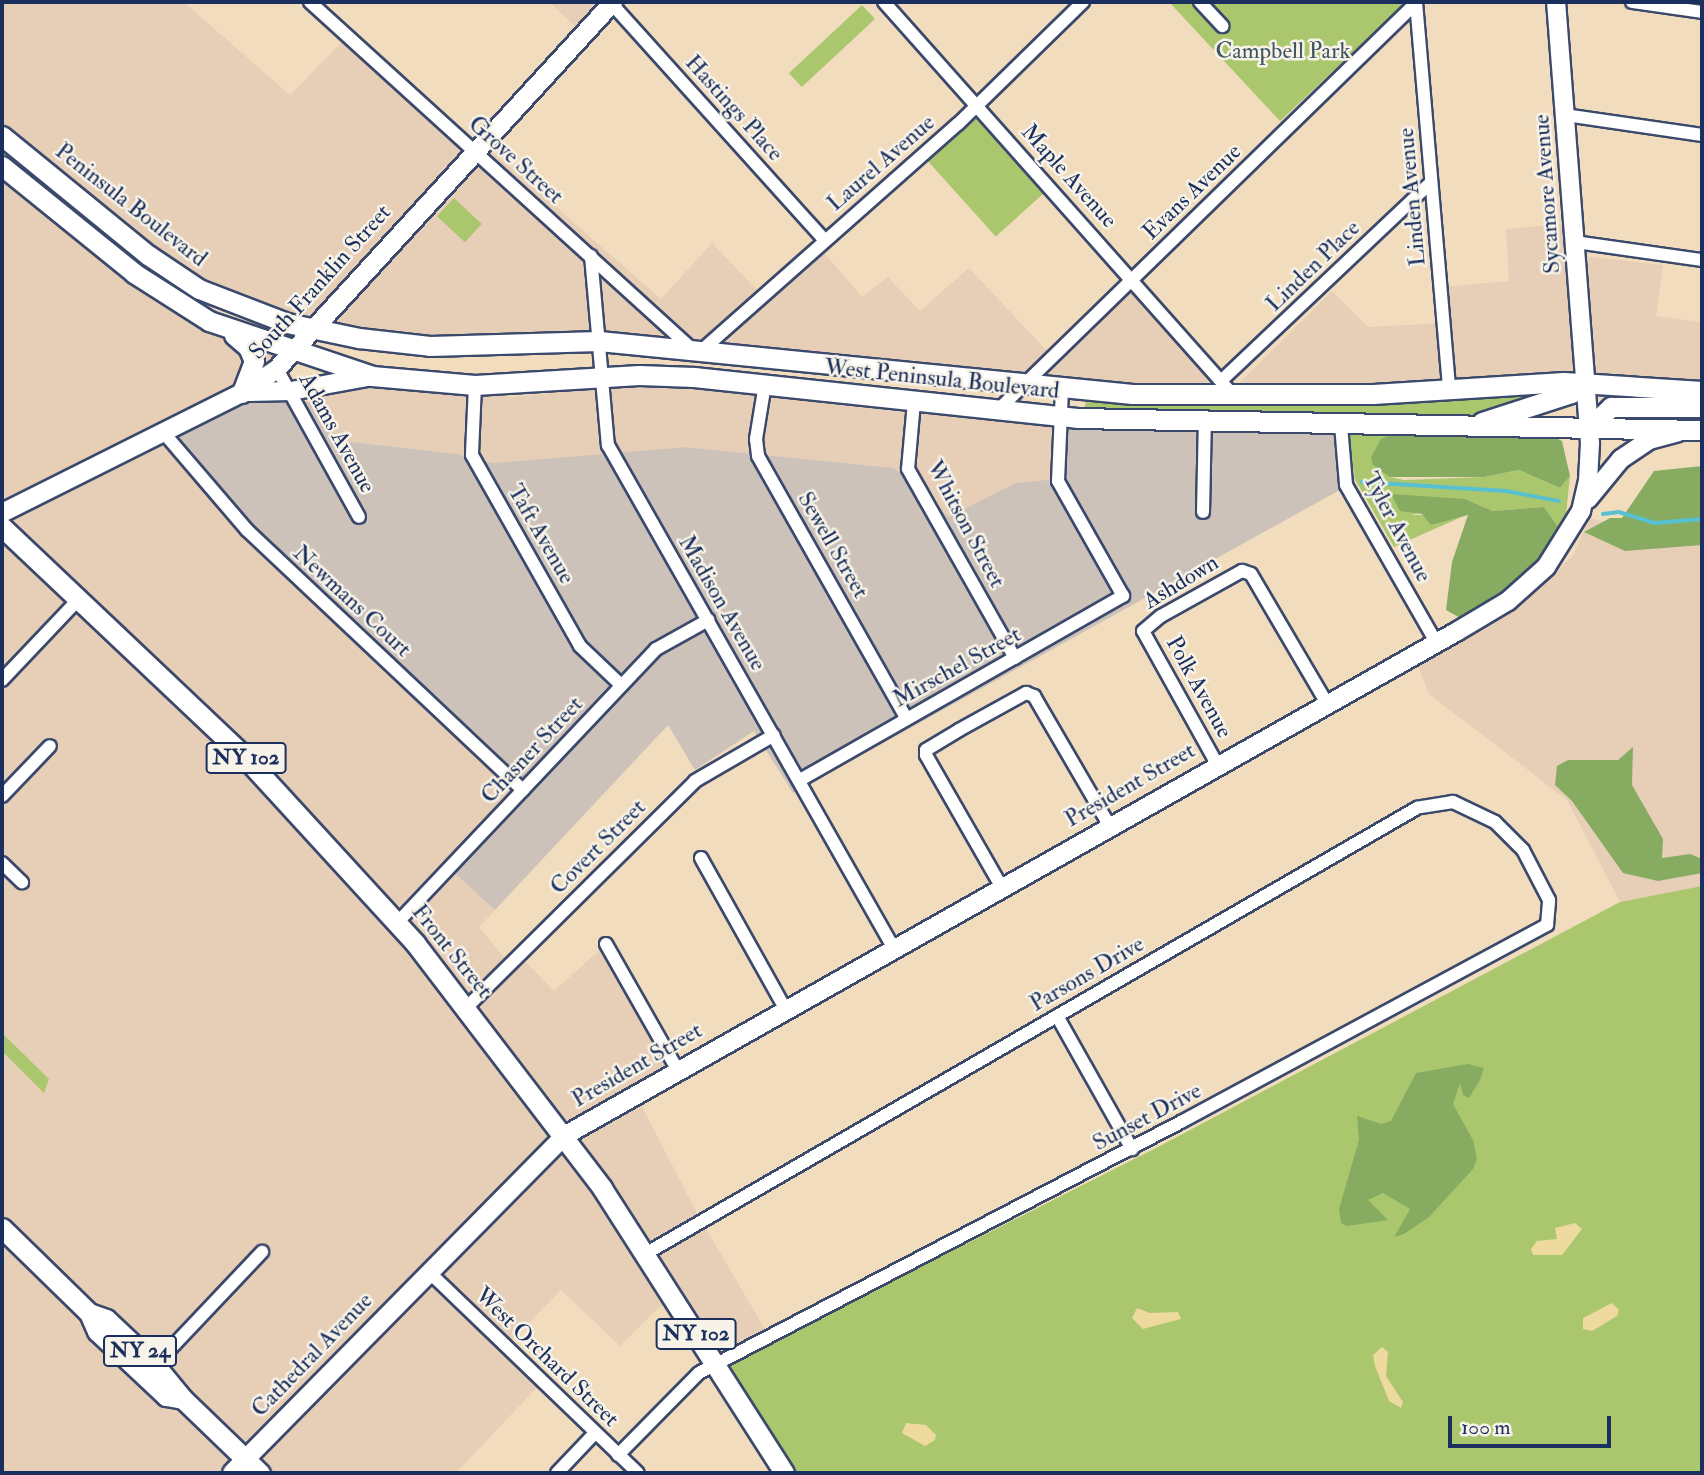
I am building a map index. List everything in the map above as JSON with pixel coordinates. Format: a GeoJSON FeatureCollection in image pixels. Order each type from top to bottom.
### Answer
{"type":"FeatureCollection","features":[{"type":"Feature","properties":{"kind":"main road","name":"Peninsula Boulevard"},"geometry":{"type":"LineString","coordinates":[[2,136],[174,274],[258,314],[315,330]]}},
{"type":"Feature","properties":{"kind":"main road"},"geometry":{"type":"LineString","coordinates":[[2,166],[134,273],[242,340],[252,355],[254,368],[242,393]]}},
{"type":"Feature","properties":{"kind":"main road"},"geometry":{"type":"LineString","coordinates":[[209,321],[295,352]]}},
{"type":"Feature","properties":{"kind":"main road","name":"West Peninsula Boulevard"},"geometry":{"type":"LineString","coordinates":[[315,330],[430,346],[599,341],[1062,389],[1449,388],[1584,383]]}},
{"type":"Feature","properties":{"kind":"main road","name":"West Peninsula Boulevard"},"geometry":{"type":"LineString","coordinates":[[295,352],[372,376],[475,386],[665,375],[1059,417],[1588,429]]}},
{"type":"Feature","properties":{"kind":"main road"},"geometry":{"type":"LineString","coordinates":[[1475,426],[1571,393],[1584,383],[1702,391]]}},
{"type":"Feature","properties":{"kind":"main road"},"geometry":{"type":"LineString","coordinates":[[1588,429],[1611,407],[1702,407]]}},
{"type":"Feature","properties":{"kind":"main road"},"geometry":{"type":"LineString","coordinates":[[1588,429],[1695,430]]}},
{"type":"Feature","properties":{"kind":"main road","name":"Front Street"},"geometry":{"type":"LineString","coordinates":[[2,527],[77,601],[241,753],[397,923],[564,1136],[645,1254],[783,1473]]}},
{"type":"Feature","properties":{"kind":"main road","name":"NY 24"},"geometry":{"type":"LineString","coordinates":[[4,1235],[89,1313],[106,1320],[155,1365],[239,1466],[260,1473]]}},
{"type":"Feature","properties":{"kind":"main road"},"geometry":{"type":"LineString","coordinates":[[89,1313],[97,1331],[166,1396],[183,1399]]}},
{"type":"Feature","properties":{"kind":"street","name":"Grove Street"},"geometry":{"type":"LineString","coordinates":[[310,2],[697,350]]}},
{"type":"Feature","properties":{"kind":"street","name":"Maple Avenue"},"geometry":{"type":"LineString","coordinates":[[884,2],[1228,387]]}},
{"type":"Feature","properties":{"kind":"street","name":"Laurel Avenue"},"geometry":{"type":"LineString","coordinates":[[697,350],[825,241],[977,105],[1083,2]]}},
{"type":"Feature","properties":{"kind":"street"},"geometry":{"type":"LineString","coordinates":[[1200,2],[1222,26]]}},
{"type":"Feature","properties":{"kind":"street","name":"Linden Avenue"},"geometry":{"type":"LineString","coordinates":[[1416,2],[1449,388]]}},
{"type":"Feature","properties":{"kind":"street","name":"Evans Avenue"},"geometry":{"type":"LineString","coordinates":[[996,411],[1416,2]]}},
{"type":"Feature","properties":{"kind":"street","name":"Sycamore Avenue"},"geometry":{"type":"LineString","coordinates":[[1556,2],[1584,383]]}},
{"type":"Feature","properties":{"kind":"street"},"geometry":{"type":"LineString","coordinates":[[1632,2],[1702,12]]}},
{"type":"Feature","properties":{"kind":"street","name":"South Franklin Street"},"geometry":{"type":"LineString","coordinates":[[2,513],[242,393],[277,369],[612,3]]}},
{"type":"Feature","properties":{"kind":"street","name":"Hastings Place"},"geometry":{"type":"LineString","coordinates":[[612,3],[825,241]]}},
{"type":"Feature","properties":{"kind":"street"},"geometry":{"type":"LineString","coordinates":[[1565,115],[1702,135]]}},
{"type":"Feature","properties":{"kind":"street","name":"Linden Place"},"geometry":{"type":"LineString","coordinates":[[1228,387],[1431,182]]}},
{"type":"Feature","properties":{"kind":"street"},"geometry":{"type":"LineString","coordinates":[[1575,242],[1702,260]]}},
{"type":"Feature","properties":{"kind":"street","name":"Madison Avenue"},"geometry":{"type":"LineString","coordinates":[[592,256],[608,445],[893,947]]}},
{"type":"Feature","properties":{"kind":"street","name":"Adams Avenue"},"geometry":{"type":"LineString","coordinates":[[277,369],[359,517]]}},
{"type":"Feature","properties":{"kind":"street"},"geometry":{"type":"LineString","coordinates":[[242,393],[264,388],[290,391],[372,376]]}},
{"type":"Feature","properties":{"kind":"street","name":"President Street"},"geometry":{"type":"LineString","coordinates":[[428,1272],[564,1136],[677,1069],[1436,642],[1527,587],[1546,568],[1581,511],[1588,481],[1588,429],[1584,383]]}},
{"type":"Feature","properties":{"kind":"street","name":"Sewell Street"},"geometry":{"type":"LineString","coordinates":[[765,384],[755,439],[758,456],[907,719]]}},
{"type":"Feature","properties":{"kind":"street","name":"Taft Avenue"},"geometry":{"type":"LineString","coordinates":[[475,386],[471,455],[580,646],[621,685]]}},
{"type":"Feature","properties":{"kind":"street"},"geometry":{"type":"LineString","coordinates":[[1059,417],[1062,389]]}},
{"type":"Feature","properties":{"kind":"street","name":"Whitson Street"},"geometry":{"type":"LineString","coordinates":[[914,402],[908,469],[1015,658]]}},
{"type":"Feature","properties":{"kind":"street","name":"Mirschel Street"},"geometry":{"type":"LineString","coordinates":[[800,780],[1123,596],[1058,481],[1059,417]]}},
{"type":"Feature","properties":{"kind":"street"},"geometry":{"type":"LineString","coordinates":[[1203,512],[1205,420]]}},
{"type":"Feature","properties":{"kind":"street","name":"Tyler Avenue"},"geometry":{"type":"LineString","coordinates":[[1341,425],[1346,485],[1436,642]]}},
{"type":"Feature","properties":{"kind":"street"},"geometry":{"type":"LineString","coordinates":[[1581,511],[1602,478],[1621,459],[1649,440],[1695,430]]}},
{"type":"Feature","properties":{"kind":"street","name":"Newmans Court"},"geometry":{"type":"LineString","coordinates":[[163,432],[247,530],[523,790]]}},
{"type":"Feature","properties":{"kind":"street","name":"Ashdown"},"geometry":{"type":"LineString","coordinates":[[1143,631],[1161,615],[1242,571],[1257,581],[1326,702]]}},
{"type":"Feature","properties":{"kind":"street"},"geometry":{"type":"LineString","coordinates":[[2,680],[77,601]]}},
{"type":"Feature","properties":{"kind":"street","name":"Chasner Street"},"geometry":{"type":"LineString","coordinates":[[397,923],[656,649],[708,620]]}},
{"type":"Feature","properties":{"kind":"street","name":"Polk Avenue"},"geometry":{"type":"LineString","coordinates":[[1143,631],[1217,764]]}},
{"type":"Feature","properties":{"kind":"street"},"geometry":{"type":"LineString","coordinates":[[1001,886],[929,763],[926,750],[1014,699],[1026,693],[1041,704],[1109,825]]}},
{"type":"Feature","properties":{"kind":"street","name":"Covert Street"},"geometry":{"type":"LineString","coordinates":[[466,1008],[695,781],[774,735]]}},
{"type":"Feature","properties":{"kind":"street"},"geometry":{"type":"LineString","coordinates":[[2,796],[50,746]]}},
{"type":"Feature","properties":{"kind":"street","name":"Parsons Drive"},"geometry":{"type":"LineString","coordinates":[[645,1254],[1430,803],[1453,802],[1495,822],[1523,850],[1538,876]]}},
{"type":"Feature","properties":{"kind":"street"},"geometry":{"type":"LineString","coordinates":[[701,858],[785,1008]]}},
{"type":"Feature","properties":{"kind":"street"},"geometry":{"type":"LineString","coordinates":[[2,863],[22,882]]}},
{"type":"Feature","properties":{"kind":"street","name":"Sunset Drive"},"geometry":{"type":"LineString","coordinates":[[618,1455],[699,1373],[1132,1149],[1547,925],[1549,900],[1538,876]]}},
{"type":"Feature","properties":{"kind":"street"},"geometry":{"type":"LineString","coordinates":[[606,944],[677,1069]]}},
{"type":"Feature","properties":{"kind":"street"},"geometry":{"type":"LineString","coordinates":[[1057,1016],[1132,1149]]}},
{"type":"Feature","properties":{"kind":"street"},"geometry":{"type":"LineString","coordinates":[[155,1365],[262,1252]]}},
{"type":"Feature","properties":{"kind":"street","name":"West Orchard Street"},"geometry":{"type":"LineString","coordinates":[[428,1272],[638,1473]]}},
{"type":"Feature","properties":{"kind":"street","name":"Cathedral Avenue"},"geometry":{"type":"LineString","coordinates":[[239,1466],[428,1272]]}},
{"type":"Feature","properties":{"kind":"street"},"geometry":{"type":"LineString","coordinates":[[557,1473],[595,1433]]}},
{"type":"Feature","properties":{"kind":"shaded area"},"geometry":{"type":"Polygon","coordinates":[[[2,2],[184,2],[290,95],[345,39],[499,157],[661,299],[712,243],[761,294],[817,244],[862,297],[888,277],[920,311],[969,268],[1050,354],[1128,279],[1229,393],[693,347],[405,341],[312,326],[197,284],[2,131],[2,2]]]}},
{"type":"Feature","properties":{"kind":"shaded area"},"geometry":{"type":"Polygon","coordinates":[[[549,2],[612,2],[583,34],[549,2]]]}},
{"type":"Feature","properties":{"kind":"shaded area"},"geometry":{"type":"Polygon","coordinates":[[[2,171],[204,322],[276,354],[242,396],[526,791],[451,870],[495,910],[479,927],[509,963],[519,955],[554,991],[604,946],[677,1073],[636,1095],[699,1217],[771,1339],[722,1367],[670,1296],[620,1346],[561,1290],[507,1345],[545,1379],[456,1473],[2,1473],[2,171]]]}},
{"type":"Feature","properties":{"kind":"shaded area"},"geometry":{"type":"Polygon","coordinates":[[[1573,223],[1574,255],[1663,265],[1656,316],[1702,322],[1702,387],[1229,393],[1332,291],[1368,327],[1445,323],[1442,287],[1509,281],[1506,229],[1573,223]]]}},
{"type":"Feature","properties":{"kind":"shaded area"},"geometry":{"type":"Polygon","coordinates":[[[667,381],[1067,428],[1066,478],[1015,483],[949,517],[894,468],[685,447],[493,463],[457,454],[344,441],[327,430],[310,402],[358,386],[514,397],[667,381]]]}},
{"type":"Feature","properties":{"kind":"shaded area"},"geometry":{"type":"Polygon","coordinates":[[[242,396],[310,402],[327,430],[344,441],[457,454],[493,463],[685,447],[894,468],[949,517],[1015,483],[1066,478],[1067,428],[1345,430],[1356,481],[793,793],[754,731],[695,770],[668,725],[495,910],[451,870],[525,791],[246,524],[166,433],[242,396]]]}},
{"type":"Feature","properties":{"kind":"shaded area"},"geometry":{"type":"Polygon","coordinates":[[[1590,518],[1646,533],[1702,528],[1702,886],[1620,902],[1567,800],[1429,694],[1417,663],[1531,596],[1573,555],[1590,518]]]}},
{"type":"Feature","properties":{"kind":"green space","name":"Campbell Park"},"geometry":{"type":"Polygon","coordinates":[[[1169,2],[1407,2],[1280,121],[1169,2]]]}},
{"type":"Feature","properties":{"kind":"green space"},"geometry":{"type":"Polygon","coordinates":[[[862,5],[875,19],[802,87],[789,73],[862,5]]]}},
{"type":"Feature","properties":{"kind":"green space"},"geometry":{"type":"Polygon","coordinates":[[[977,108],[1049,188],[996,236],[923,156],[977,108]]]}},
{"type":"Feature","properties":{"kind":"green space"},"geometry":{"type":"Polygon","coordinates":[[[454,198],[482,224],[465,242],[437,216],[454,198]]]}},
{"type":"Feature","properties":{"kind":"green space"},"geometry":{"type":"Polygon","coordinates":[[[1558,390],[1474,417],[1084,409],[1086,402],[1558,390]]]}},
{"type":"Feature","properties":{"kind":"green space"},"geometry":{"type":"Polygon","coordinates":[[[1345,430],[1394,434],[1390,477],[1404,480],[1484,477],[1519,470],[1560,488],[1570,476],[1564,535],[1544,507],[1493,511],[1465,499],[1411,515],[1468,514],[1394,547],[1356,481],[1345,430]]]}},
{"type":"Feature","properties":{"kind":"green space"},"geometry":{"type":"Polygon","coordinates":[[[1394,434],[1552,436],[1562,441],[1570,476],[1560,488],[1519,470],[1484,477],[1390,477],[1373,465],[1371,457],[1381,439],[1394,434]]]}},
{"type":"Feature","properties":{"kind":"green space"},"geometry":{"type":"Polygon","coordinates":[[[1702,466],[1702,545],[1625,551],[1584,532],[1610,518],[1622,518],[1654,471],[1702,466]]]}},
{"type":"Feature","properties":{"kind":"green space"},"geometry":{"type":"Polygon","coordinates":[[[1391,494],[1465,499],[1493,511],[1544,507],[1564,535],[1532,577],[1462,619],[1446,610],[1452,562],[1468,515],[1431,525],[1422,514],[1400,511],[1391,494]]]}},
{"type":"Feature","properties":{"kind":"green space"},"geometry":{"type":"Polygon","coordinates":[[[1633,747],[1632,785],[1663,839],[1662,858],[1690,854],[1702,859],[1702,873],[1658,881],[1623,873],[1572,801],[1555,785],[1557,766],[1568,760],[1618,760],[1633,747]]]}},
{"type":"Feature","properties":{"kind":"green space"},"geometry":{"type":"Polygon","coordinates":[[[1702,886],[1702,1473],[785,1473],[722,1367],[1158,1147],[1620,902],[1702,886]]]}},
{"type":"Feature","properties":{"kind":"green space"},"geometry":{"type":"Polygon","coordinates":[[[2,1033],[49,1079],[44,1093],[2,1051],[2,1033]]]}},
{"type":"Feature","properties":{"kind":"green space"},"geometry":{"type":"Polygon","coordinates":[[[1468,1064],[1484,1068],[1480,1080],[1469,1098],[1463,1095],[1460,1083],[1453,1104],[1473,1140],[1477,1159],[1473,1169],[1429,1217],[1404,1234],[1394,1237],[1410,1209],[1383,1193],[1368,1200],[1388,1220],[1347,1226],[1341,1223],[1339,1209],[1359,1140],[1357,1116],[1381,1124],[1391,1121],[1416,1073],[1468,1064]]]}},
{"type":"Feature","properties":{"kind":"sand"},"geometry":{"type":"Polygon","coordinates":[[[1575,1223],[1582,1229],[1562,1255],[1533,1255],[1531,1249],[1537,1241],[1557,1239],[1555,1228],[1575,1223]]]}},
{"type":"Feature","properties":{"kind":"sand"},"geometry":{"type":"Polygon","coordinates":[[[1612,1303],[1619,1310],[1617,1316],[1592,1331],[1583,1329],[1583,1318],[1612,1303]]]}},
{"type":"Feature","properties":{"kind":"sand"},"geometry":{"type":"Polygon","coordinates":[[[1137,1308],[1150,1313],[1178,1312],[1181,1319],[1143,1329],[1132,1318],[1137,1308]]]}},
{"type":"Feature","properties":{"kind":"sand"},"geometry":{"type":"Polygon","coordinates":[[[1382,1347],[1388,1352],[1386,1376],[1403,1402],[1401,1408],[1389,1401],[1375,1366],[1373,1355],[1382,1347]]]}},
{"type":"Feature","properties":{"kind":"sand"},"geometry":{"type":"Polygon","coordinates":[[[906,1423],[926,1425],[936,1435],[935,1440],[925,1446],[902,1433],[906,1423]]]}},
{"type":"Feature","properties":{"kind":"waterway"},"geometry":{"type":"LineString","coordinates":[[1362,482],[1506,491],[1559,501]]}},
{"type":"Feature","properties":{"kind":"waterway"},"geometry":{"type":"LineString","coordinates":[[1603,514],[1619,512],[1655,523],[1702,519]]}}]}
